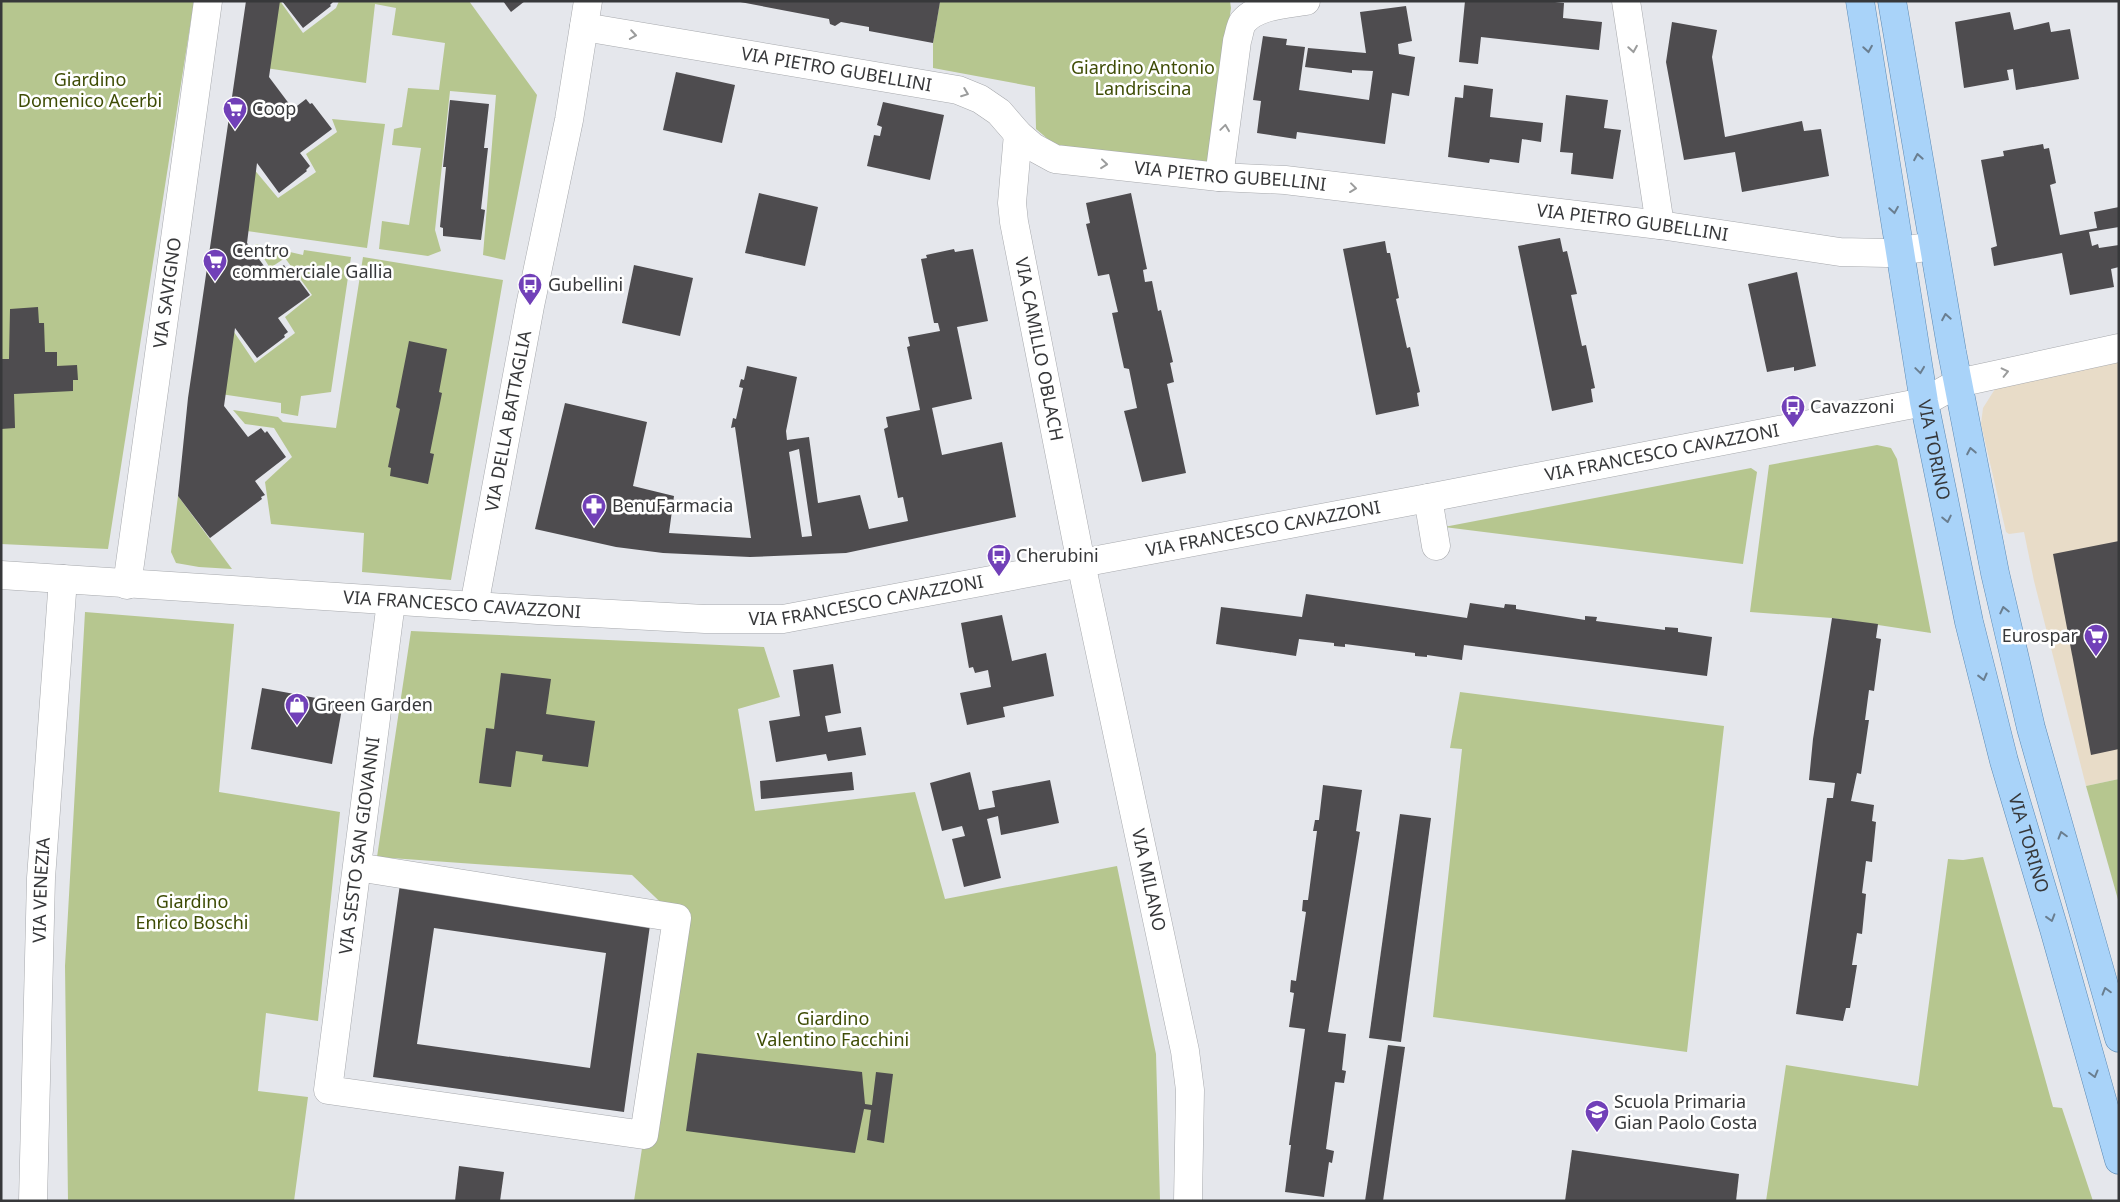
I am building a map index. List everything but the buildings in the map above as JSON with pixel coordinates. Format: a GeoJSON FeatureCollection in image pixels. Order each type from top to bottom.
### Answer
{"type":"FeatureCollection","features":[{"type":"Feature","properties":{"kind":"main road"},"geometry":{"type":"LineString","coordinates":[[1860,1],[1924,402]]}},
{"type":"Feature","properties":{"kind":"main road"},"geometry":{"type":"LineString","coordinates":[[1892,1],[1958,383]]}},
{"type":"Feature","properties":{"kind":"main road","name":"VIA TORINO"},"geometry":{"type":"LineString","coordinates":[[1958,383],[1995,573],[2031,728],[2119,1038]]}},
{"type":"Feature","properties":{"kind":"main road","name":"VIA TORINO"},"geometry":{"type":"LineString","coordinates":[[1924,402],[1969,622],[2004,761],[2054,929],[2119,1160]]}},
{"type":"Feature","properties":{"kind":"street","name":"VIA SAVIGNO"},"geometry":{"type":"LineString","coordinates":[[127,585],[208,1]]}},
{"type":"Feature","properties":{"kind":"street"},"geometry":{"type":"LineString","coordinates":[[1219,177],[1237,41],[1242,23],[1254,13],[1270,7],[1306,1]]}},
{"type":"Feature","properties":{"kind":"street"},"geometry":{"type":"LineString","coordinates":[[1626,1],[1660,225]]}},
{"type":"Feature","properties":{"kind":"street","name":"VIA PIETRO GUBELLINI"},"geometry":{"type":"LineString","coordinates":[[586,14],[958,90],[980,99],[999,112],[1018,134],[1033,147],[1055,159],[1219,177],[1285,180],[1660,225],[1840,252],[1901,251],[1933,246]]}},
{"type":"Feature","properties":{"kind":"street","name":"VIA DELLA BATTAGLIA"},"geometry":{"type":"LineString","coordinates":[[474,606],[530,306],[570,120],[586,14]]}},
{"type":"Feature","properties":{"kind":"street","name":"VIA CAMILLO OBLACH"},"geometry":{"type":"LineString","coordinates":[[1018,134],[1012,203],[1014,222],[1081,563]]}},
{"type":"Feature","properties":{"kind":"street"},"geometry":{"type":"LineString","coordinates":[[1958,383],[2119,348]]}},
{"type":"Feature","properties":{"kind":"street","name":"VIA TORINO"},"geometry":{"type":"LineString","coordinates":[[1924,402],[1958,383]]}},
{"type":"Feature","properties":{"kind":"street","name":"VIA FRANCESCO CAVAZZONI"},"geometry":{"type":"LineString","coordinates":[[1,575],[391,602],[705,619],[783,619],[1428,498],[1924,402]]}},
{"type":"Feature","properties":{"kind":"street"},"geometry":{"type":"LineString","coordinates":[[1428,498],[1436,546]]}},
{"type":"Feature","properties":{"kind":"street","name":"VIA MILANO"},"geometry":{"type":"LineString","coordinates":[[1081,563],[1185,1051],[1190,1090],[1188,1193]]}},
{"type":"Feature","properties":{"kind":"street","name":"VIA VENEZIA"},"geometry":{"type":"LineString","coordinates":[[33,1201],[41,878],[63,579]]}},
{"type":"Feature","properties":{"kind":"street","name":"VIA SESTO SAN GIOVANNI"},"geometry":{"type":"LineString","coordinates":[[357,867],[677,918],[644,1135],[328,1090],[391,602]]}},
{"type":"Feature","properties":{"kind":"shaded area"},"geometry":{"type":"Polygon","coordinates":[[[2119,361],[2119,779],[2086,786],[2034,581],[2024,532],[2009,534],[2006,532],[1981,424],[1983,408],[1995,389],[2014,380],[2119,361]]]}},
{"type":"Feature","properties":{"kind":"green space","name":"Giardino Domenico Acerbi"},"geometry":{"type":"Polygon","coordinates":[[[1,1],[194,1],[108,549],[1,544],[1,1]]]}},
{"type":"Feature","properties":{"kind":"green space"},"geometry":{"type":"Polygon","coordinates":[[[257,1],[280,1],[303,33],[336,8],[339,1],[469,1],[537,95],[505,260],[483,255],[496,95],[450,91],[435,230],[441,251],[428,256],[379,249],[382,221],[409,225],[421,148],[392,145],[394,129],[402,127],[408,88],[439,90],[445,43],[392,35],[396,8],[375,4],[366,83],[252,66],[257,1]]]}},
{"type":"Feature","properties":{"kind":"green space","name":"Giardino Antonio Landriscina"},"geometry":{"type":"Polygon","coordinates":[[[940,1],[1230,1],[1231,8],[1209,164],[1056,146],[1036,129],[1035,87],[933,68],[933,43],[940,1]]]}},
{"type":"Feature","properties":{"kind":"green space"},"geometry":{"type":"Polygon","coordinates":[[[332,119],[385,124],[367,248],[225,228],[247,161],[278,198],[316,172],[306,154],[337,132],[332,119]]]}},
{"type":"Feature","properties":{"kind":"green space"},"geometry":{"type":"Polygon","coordinates":[[[255,244],[303,255],[304,250],[351,257],[331,392],[301,396],[298,416],[281,413],[281,403],[200,391],[211,298],[255,363],[295,333],[285,317],[312,295],[285,258],[270,268],[255,244]]]}},
{"type":"Feature","properties":{"kind":"green space"},"geometry":{"type":"Polygon","coordinates":[[[363,257],[503,280],[451,580],[362,572],[364,533],[271,524],[265,482],[292,457],[274,428],[245,424],[233,410],[278,417],[283,422],[336,428],[363,257]]]}},
{"type":"Feature","properties":{"kind":"green space"},"geometry":{"type":"Polygon","coordinates":[[[1877,445],[1891,448],[1897,459],[1931,633],[1832,618],[1750,612],[1769,465],[1877,445]]]}},
{"type":"Feature","properties":{"kind":"green space"},"geometry":{"type":"Polygon","coordinates":[[[1751,468],[1757,472],[1743,564],[1444,527],[1751,468]]]}},
{"type":"Feature","properties":{"kind":"green space"},"geometry":{"type":"Polygon","coordinates":[[[178,496],[232,569],[199,567],[176,563],[171,552],[178,496]]]}},
{"type":"Feature","properties":{"kind":"green space","name":"Giardino Enrico Boschi"},"geometry":{"type":"Polygon","coordinates":[[[85,612],[234,624],[219,792],[340,812],[318,1021],[266,1013],[258,1091],[308,1097],[294,1201],[68,1201],[65,966],[85,612]]]}},
{"type":"Feature","properties":{"kind":"green space","name":"Giardino Valentino Facchini"},"geometry":{"type":"Polygon","coordinates":[[[411,631],[764,647],[780,697],[738,709],[755,811],[915,792],[945,899],[1117,866],[1156,1054],[1160,1201],[634,1201],[677,918],[632,875],[377,857],[411,631]]]}},
{"type":"Feature","properties":{"kind":"green space"},"geometry":{"type":"Polygon","coordinates":[[[1460,692],[1724,726],[1687,1052],[1433,1017],[1462,749],[1450,748],[1460,692]]]}},
{"type":"Feature","properties":{"kind":"green space"},"geometry":{"type":"Polygon","coordinates":[[[2119,779],[2119,903],[2086,786],[2119,779]]]}},
{"type":"Feature","properties":{"kind":"green space"},"geometry":{"type":"Polygon","coordinates":[[[1983,857],[2053,1107],[2062,1108],[2093,1201],[1766,1201],[1786,1065],[1918,1086],[1948,859],[1963,860],[1983,857]]]}},
{"type":"Feature","properties":{"kind":"place","name":"Coop"},"geometry":{"type":"Point","coordinates":[235,130]}},
{"type":"Feature","properties":{"kind":"place","name":"Centro commerciale Gallia"},"geometry":{"type":"Point","coordinates":[215,282]}},
{"type":"Feature","properties":{"kind":"place","name":"Gubellini"},"geometry":{"type":"Point","coordinates":[530,306]}},
{"type":"Feature","properties":{"kind":"place","name":"Cavazzoni"},"geometry":{"type":"Point","coordinates":[1793,428]}},
{"type":"Feature","properties":{"kind":"place","name":"BenuFarmacia"},"geometry":{"type":"Point","coordinates":[594,527]}},
{"type":"Feature","properties":{"kind":"place","name":"Cherubini"},"geometry":{"type":"Point","coordinates":[999,577]}},
{"type":"Feature","properties":{"kind":"place","name":"Eurospar"},"geometry":{"type":"Point","coordinates":[2096,657]}},
{"type":"Feature","properties":{"kind":"place","name":"Green Garden"},"geometry":{"type":"Point","coordinates":[297,726]}},
{"type":"Feature","properties":{"kind":"place","name":"Scuola Primaria Gian Paolo Costa"},"geometry":{"type":"Point","coordinates":[1597,1133]}}]}
